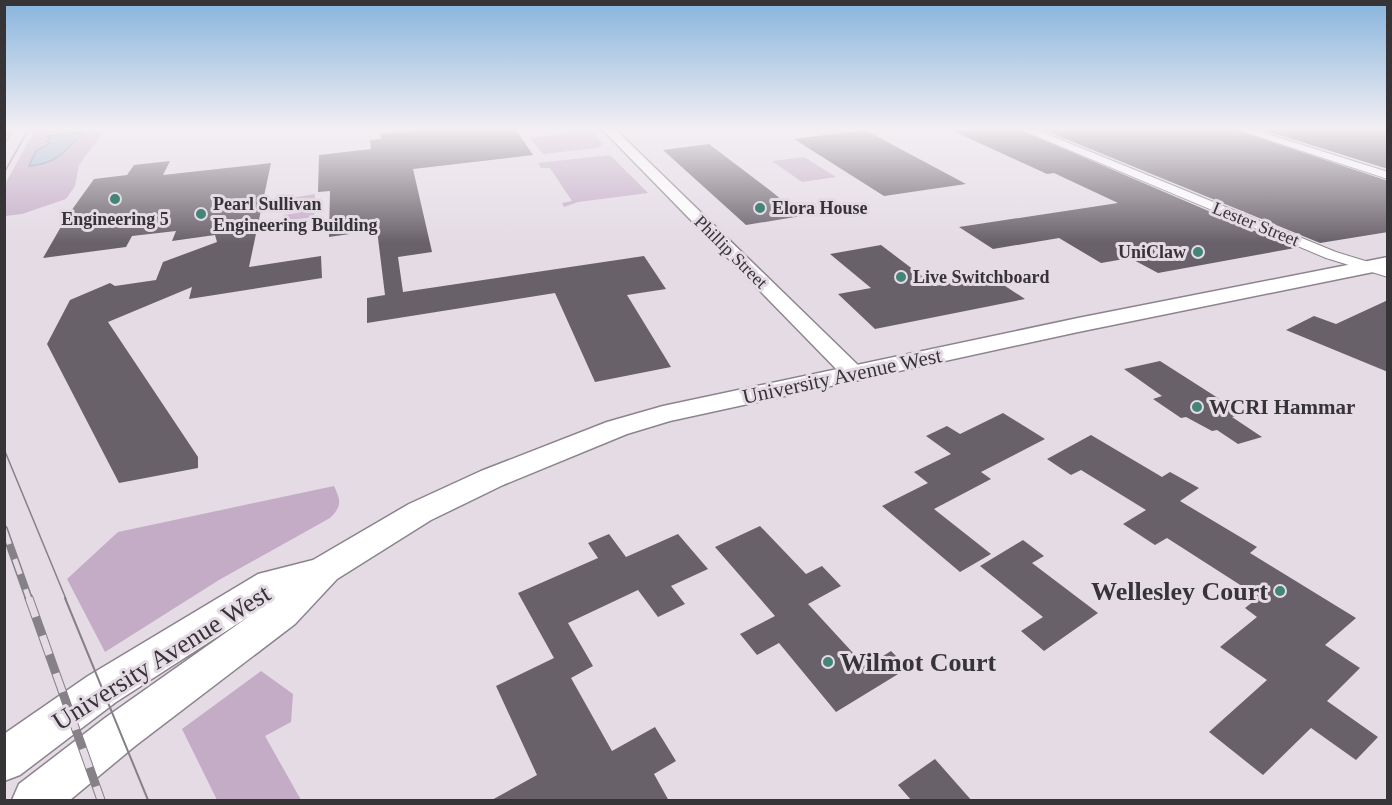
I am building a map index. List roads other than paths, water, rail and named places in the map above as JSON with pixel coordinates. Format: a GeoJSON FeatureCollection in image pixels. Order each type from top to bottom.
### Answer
{"type":"FeatureCollection","features":[{"type":"Feature","properties":{"kind":"main road","name":"University Avenue West"},"geometry":{"type":"LineString","coordinates":[[35,801],[111,739],[282,613],[325,570],[420,512],[492,478],[595,436],[663,414],[1109,319],[1381,268]]}},
{"type":"Feature","properties":{"kind":"main road","name":"University Avenue West"},"geometry":{"type":"LineString","coordinates":[[4,760],[102,689],[271,584],[325,570]]}},
{"type":"Feature","properties":{"kind":"street","name":"Phillip Street"},"geometry":{"type":"LineString","coordinates":[[647,168],[854,374]]}},
{"type":"Feature","properties":{"kind":"street","name":"Lester Street"},"geometry":{"type":"LineString","coordinates":[[1118,168],[1331,255],[1381,268]]}},
{"type":"Feature","properties":{"kind":"street"},"geometry":{"type":"LineString","coordinates":[[1361,168],[1388,176]]}},
{"type":"Feature","properties":{"kind":"tram line"},"geometry":{"type":"LineString","coordinates":[[4,173],[7,168]]}},
{"type":"Feature","properties":{"kind":"tram line"},"geometry":{"type":"LineString","coordinates":[[4,449],[66,599]]}},
{"type":"Feature","properties":{"kind":"tram line"},"geometry":{"type":"LineString","coordinates":[[65,598],[148,800]]}},
{"type":"Feature","properties":{"kind":"railway"},"geometry":{"type":"LineString","coordinates":[[4,529],[29,599]]}},
{"type":"Feature","properties":{"kind":"railway"},"geometry":{"type":"LineString","coordinates":[[29,598],[101,800]]}},
{"type":"Feature","properties":{"kind":"place","name":"Engineering 5"},"geometry":{"type":"Point","coordinates":[115,199]}},
{"type":"Feature","properties":{"kind":"place","name":"Elora House"},"geometry":{"type":"Point","coordinates":[760,208]}},
{"type":"Feature","properties":{"kind":"place","name":"Pearl Sullivan Engineering Building"},"geometry":{"type":"Point","coordinates":[201,214]}},
{"type":"Feature","properties":{"kind":"place","name":"UniClaw"},"geometry":{"type":"Point","coordinates":[1198,252]}},
{"type":"Feature","properties":{"kind":"place","name":"Live Switchboard"},"geometry":{"type":"Point","coordinates":[901,277]}},
{"type":"Feature","properties":{"kind":"place","name":"WCRI Hammar"},"geometry":{"type":"Point","coordinates":[1197,407]}},
{"type":"Feature","properties":{"kind":"place","name":"Wellesley Court"},"geometry":{"type":"Point","coordinates":[1280,591]}},
{"type":"Feature","properties":{"kind":"place","name":"Wilmot Court"},"geometry":{"type":"Point","coordinates":[828,662]}}]}
